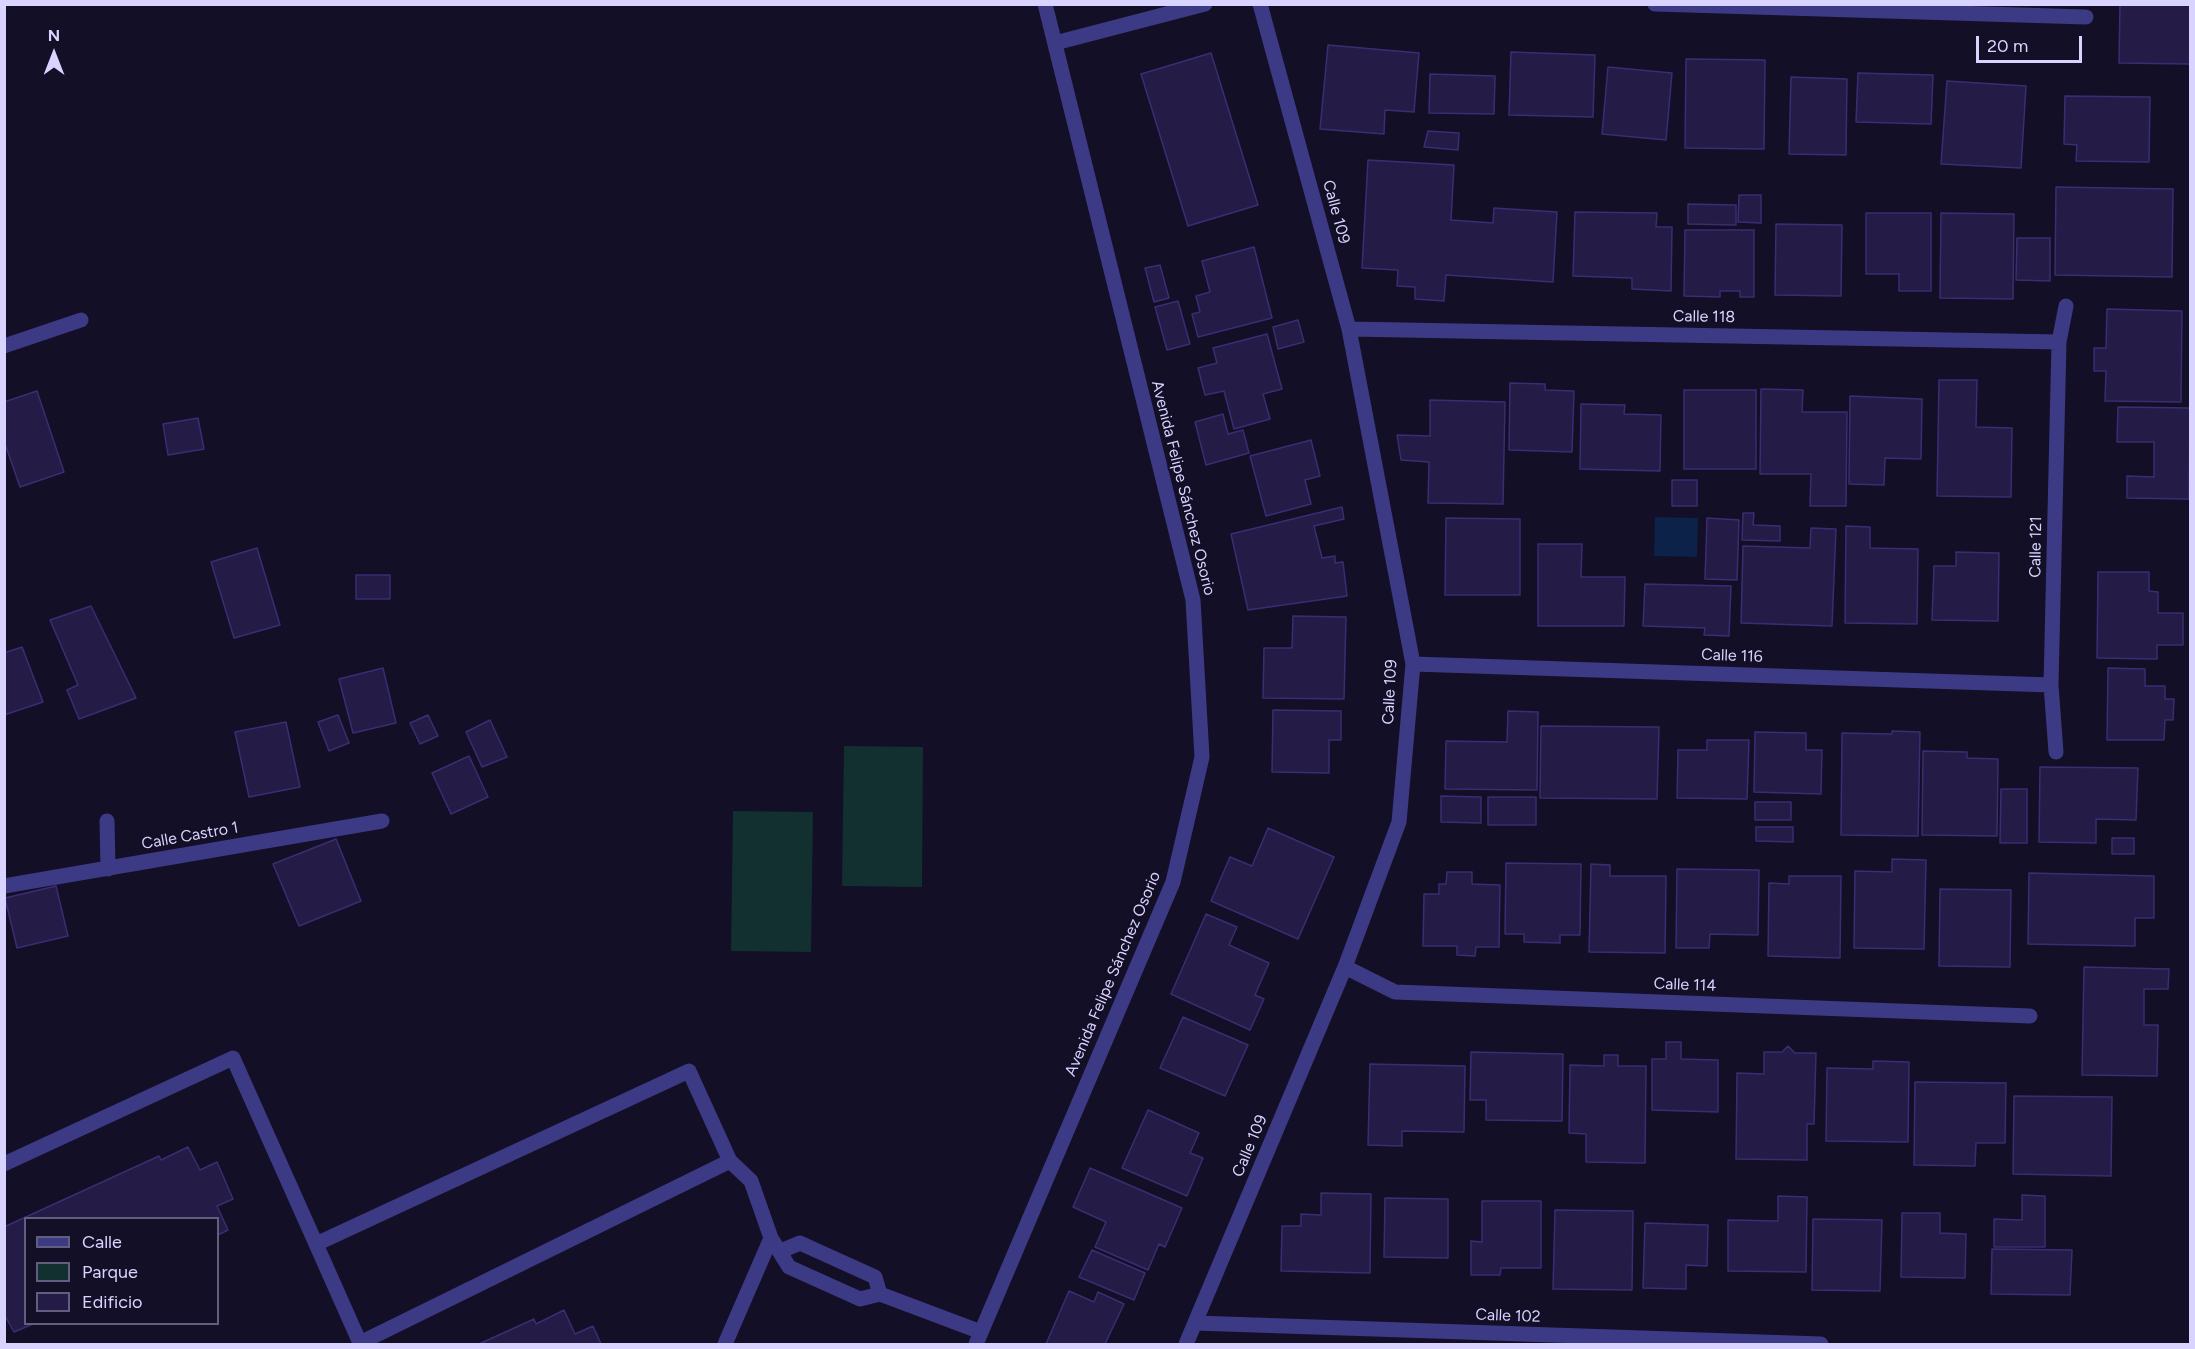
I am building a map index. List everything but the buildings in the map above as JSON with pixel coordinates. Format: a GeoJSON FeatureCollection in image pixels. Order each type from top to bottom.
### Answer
{"type":"FeatureCollection","features":[{"type":"Feature","properties":{"kind":"street","name":"Avenida Felipe Sánchez Osorio"},"geometry":{"type":"LineString","coordinates":[[978,1338],[1173,882],[1202,757],[1193,600],[1045,4]]}},
{"type":"Feature","properties":{"kind":"street"},"geometry":{"type":"LineString","coordinates":[[1055,43],[1206,4]]}},
{"type":"Feature","properties":{"kind":"street","name":"Calle 109"},"geometry":{"type":"LineString","coordinates":[[1186,1344],[1345,968],[1399,822],[1413,664],[1349,329],[1260,4]]}},
{"type":"Feature","properties":{"kind":"street"},"geometry":{"type":"LineString","coordinates":[[1655,4],[2022,11],[2086,17]]}},
{"type":"Feature","properties":{"kind":"street","name":"Calle 121"},"geometry":{"type":"LineString","coordinates":[[2056,752],[2051,685],[2059,342],[2066,306]]}},
{"type":"Feature","properties":{"kind":"street"},"geometry":{"type":"LineString","coordinates":[[4,346],[81,320]]}},
{"type":"Feature","properties":{"kind":"street","name":"Calle 118"},"geometry":{"type":"LineString","coordinates":[[1349,329],[2059,342]]}},
{"type":"Feature","properties":{"kind":"street","name":"Calle 116"},"geometry":{"type":"LineString","coordinates":[[1413,664],[2051,685]]}},
{"type":"Feature","properties":{"kind":"street"},"geometry":{"type":"LineString","coordinates":[[107,820],[108,868]]}},
{"type":"Feature","properties":{"kind":"street","name":"Calle Castro 1"},"geometry":{"type":"LineString","coordinates":[[4,886],[382,821]]}},
{"type":"Feature","properties":{"kind":"street","name":"Calle 114"},"geometry":{"type":"LineString","coordinates":[[1345,968],[1395,992],[2030,1016]]}},
{"type":"Feature","properties":{"kind":"street"},"geometry":{"type":"LineString","coordinates":[[4,1164],[233,1058],[360,1343],[730,1161]]}},
{"type":"Feature","properties":{"kind":"street"},"geometry":{"type":"LineString","coordinates":[[316,1244],[689,1071],[730,1161],[751,1181],[771,1238],[789,1267],[860,1299],[880,1294],[978,1338]]}},
{"type":"Feature","properties":{"kind":"street"},"geometry":{"type":"LineString","coordinates":[[725,1344],[771,1238]]}},
{"type":"Feature","properties":{"kind":"street"},"geometry":{"type":"LineString","coordinates":[[781,1251],[800,1243],[875,1277],[880,1294]]}},
{"type":"Feature","properties":{"kind":"street","name":"Calle 102"},"geometry":{"type":"LineString","coordinates":[[1195,1323],[1518,1340],[1821,1344]]}},
{"type":"Feature","properties":{"kind":"green space"},"geometry":{"type":"Polygon","coordinates":[[[844,746],[923,747],[922,887],[842,886],[844,746]]]}},
{"type":"Feature","properties":{"kind":"green space"},"geometry":{"type":"Polygon","coordinates":[[[733,811],[813,812],[811,952],[731,951],[733,811]]]}},
{"type":"Feature","properties":{"kind":"water"},"geometry":{"type":"Polygon","coordinates":[[[1655,517],[1698,518],[1697,557],[1654,556],[1655,517]]]}}]}
